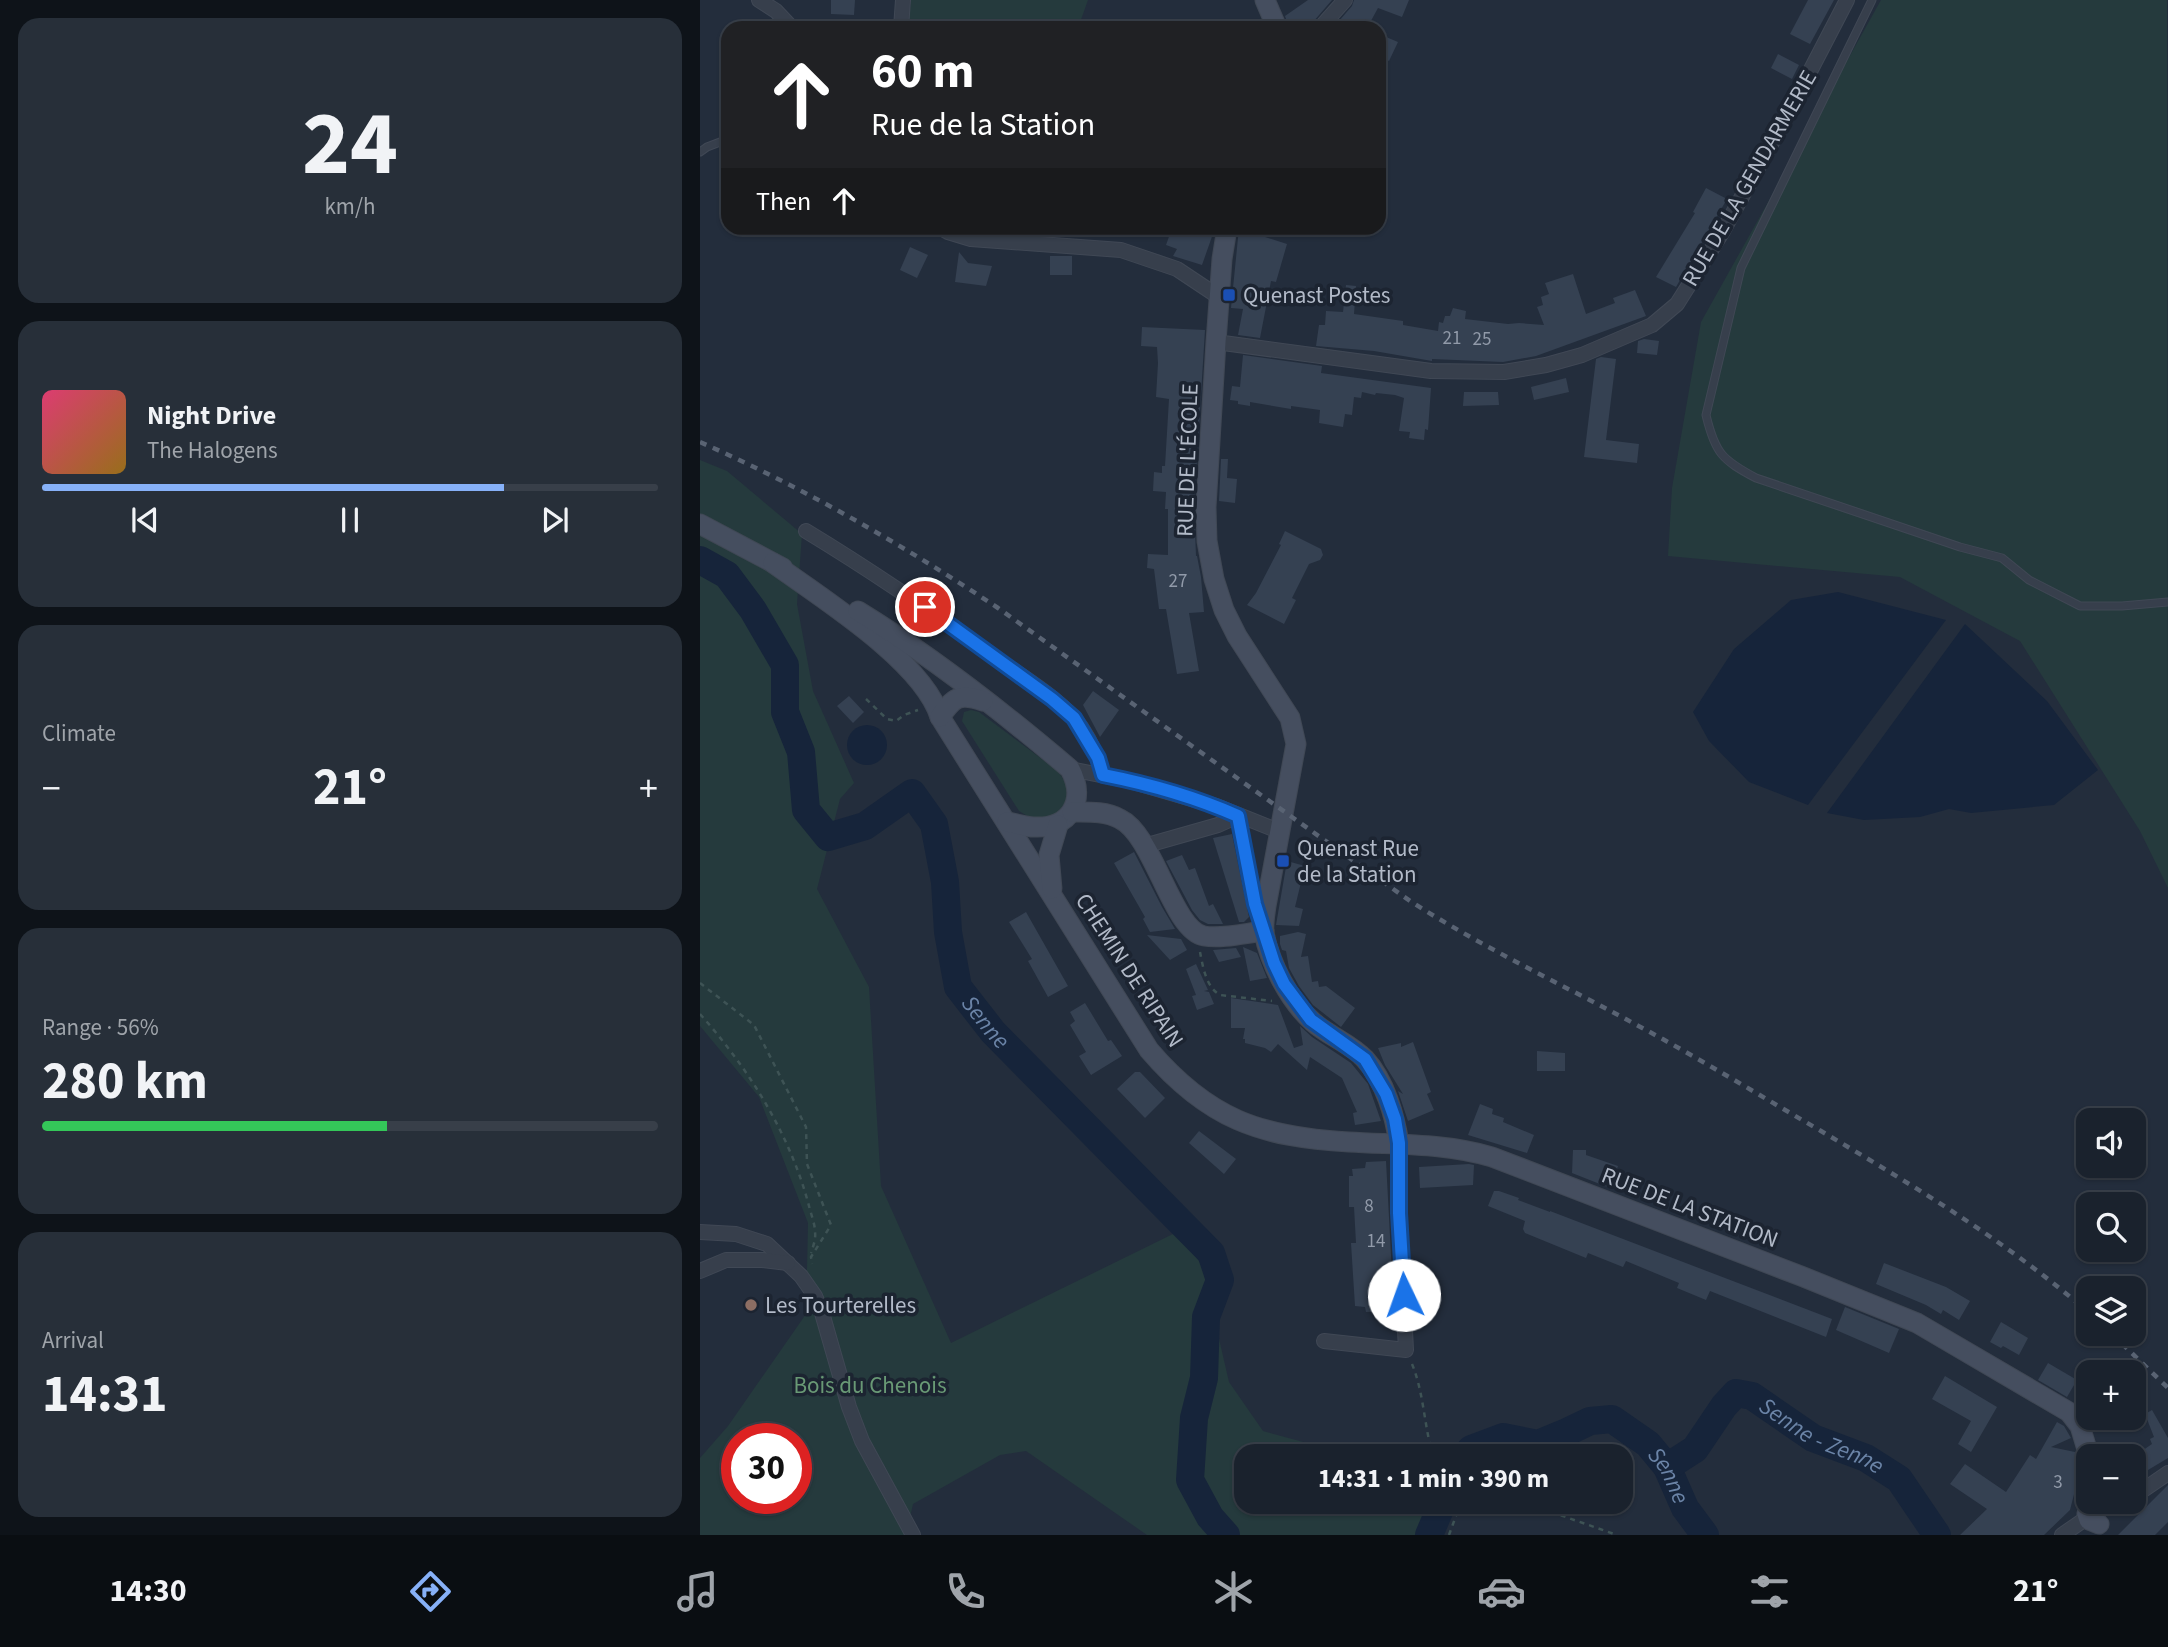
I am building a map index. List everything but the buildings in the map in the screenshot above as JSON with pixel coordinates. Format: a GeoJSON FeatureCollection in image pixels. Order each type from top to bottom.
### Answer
{"type":"FeatureCollection","features":[{"type":"Feature","properties":{"kind":"street"},"geometry":{"type":"LineString","coordinates":[[760,0],[785,21]]}},
{"type":"Feature","properties":{"kind":"street"},"geometry":{"type":"LineString","coordinates":[[902,21],[903,0]]}},
{"type":"Feature","properties":{"kind":"street"},"geometry":{"type":"LineString","coordinates":[[1265,0],[1275,21]]}},
{"type":"Feature","properties":{"kind":"street"},"geometry":{"type":"LineString","coordinates":[[1326,21],[1345,0]]}},
{"type":"Feature","properties":{"kind":"street","name":"RUE DE LA GENDARMERIE"},"geometry":{"type":"LineString","coordinates":[[1216,342],[1431,371],[1493,372],[1546,365],[1582,355],[1652,325],[1677,304],[1702,266],[1785,119],[1847,0]]}},
{"type":"Feature","properties":{"kind":"street"},"geometry":{"type":"LineString","coordinates":[[960,235],[971,239],[1121,250],[1177,269],[1220,297]]}},
{"type":"Feature","properties":{"kind":"street","name":"RUE DE L'ÉCOLE"},"geometry":{"type":"LineString","coordinates":[[1226,235],[1222,259],[1206,507],[1208,541],[1214,579],[1224,610],[1237,636],[1290,718],[1296,744],[1266,906],[1264,931]]}},
{"type":"Feature","properties":{"kind":"street","name":"CHEMIN DE RIPAIN"},"geometry":{"type":"LineString","coordinates":[[700,524],[816,586],[898,637],[1070,769]]}},
{"type":"Feature","properties":{"kind":"street"},"geometry":{"type":"LineString","coordinates":[[806,531],[925,607],[1052,699],[1074,718],[1098,758],[1103,775]]}},
{"type":"Feature","properties":{"kind":"street","name":"CHEMIN DE RIPAIN"},"geometry":{"type":"LineString","coordinates":[[773,563],[891,652],[938,710],[1149,1050],[1166,1070],[1195,1096],[1230,1117],[1274,1133],[1303,1139],[1399,1143]]}},
{"type":"Feature","properties":{"kind":"street"},"geometry":{"type":"LineString","coordinates":[[938,710],[957,698],[968,696],[984,701]]}},
{"type":"Feature","properties":{"kind":"street"},"geometry":{"type":"LineString","coordinates":[[1065,818],[1076,801],[1077,789],[1070,769],[1130,780],[1216,806],[1281,832]]}},
{"type":"Feature","properties":{"kind":"street"},"geometry":{"type":"LineString","coordinates":[[1007,821],[1033,827],[1065,818],[1105,814],[1119,818],[1133,829],[1184,919],[1199,935],[1223,936],[1264,931]]}},
{"type":"Feature","properties":{"kind":"street"},"geometry":{"type":"LineString","coordinates":[[1144,846],[1218,825],[1238,816]]}},
{"type":"Feature","properties":{"kind":"street"},"geometry":{"type":"LineString","coordinates":[[1238,816],[1255,904],[1274,963],[1297,1003],[1311,1020],[1365,1059],[1386,1094],[1395,1119],[1399,1143],[1399,1213],[1406,1350],[1324,1341]]}},
{"type":"Feature","properties":{"kind":"street","name":"CHEMIN DE RIPAIN"},"geometry":{"type":"LineString","coordinates":[[1053,897],[1049,855],[1065,818]]}},
{"type":"Feature","properties":{"kind":"street","name":"RUE DE LA STATION"},"geometry":{"type":"LineString","coordinates":[[1399,1143],[1442,1146],[1492,1157],[1917,1323],[2069,1412],[2080,1426],[2085,1444]]}},
{"type":"Feature","properties":{"kind":"street"},"geometry":{"type":"LineString","coordinates":[[700,1232],[736,1234],[767,1244],[801,1276],[822,1312],[849,1407],[862,1441],[913,1535]]}},
{"type":"Feature","properties":{"kind":"street"},"geometry":{"type":"LineString","coordinates":[[700,1271],[726,1260],[788,1263]]}},
{"type":"Feature","properties":{"kind":"street"},"geometry":{"type":"LineString","coordinates":[[2146,1488],[2168,1474]]}},
{"type":"Feature","properties":{"kind":"street"},"geometry":{"type":"LineString","coordinates":[[2062,1535],[2098,1515]]}},
{"type":"Feature","properties":{"kind":"lane"},"geometry":{"type":"LineString","coordinates":[[1872,0],[1741,268],[1706,415],[1712,439],[1728,464],[1756,478],[1959,547],[2002,558],[2029,580],[2080,607],[2168,602]]}},
{"type":"Feature","properties":{"kind":"lane"},"geometry":{"type":"LineString","coordinates":[[700,152],[721,142]]}},
{"type":"Feature","properties":{"kind":"path"},"geometry":{"type":"LineString","coordinates":[[866,699],[887,719],[896,721],[904,715],[938,710]]}},
{"type":"Feature","properties":{"kind":"path"},"geometry":{"type":"LineString","coordinates":[[1199,935],[1202,961],[1215,992],[1220,995],[1297,1003]]}},
{"type":"Feature","properties":{"kind":"path"},"geometry":{"type":"LineString","coordinates":[[700,984],[754,1025],[806,1127],[807,1164],[831,1225],[811,1257]]}},
{"type":"Feature","properties":{"kind":"path"},"geometry":{"type":"LineString","coordinates":[[700,1014],[718,1034],[759,1091],[781,1130],[804,1188],[816,1232],[811,1257],[815,1296]]}},
{"type":"Feature","properties":{"kind":"path"},"geometry":{"type":"LineString","coordinates":[[1406,1350],[1419,1379],[1429,1444]]}},
{"type":"Feature","properties":{"kind":"path"},"geometry":{"type":"LineString","coordinates":[[1449,1535],[1457,1514]]}},
{"type":"Feature","properties":{"kind":"path"},"geometry":{"type":"LineString","coordinates":[[1557,1514],[1617,1535]]}},
{"type":"Feature","properties":{"kind":"green space"},"geometry":{"type":"Polygon","coordinates":[[[911,0],[1088,0],[1080,21],[909,21],[911,0]]]}},
{"type":"Feature","properties":{"kind":"green space"},"geometry":{"type":"Polygon","coordinates":[[[1881,0],[2167,0],[2168,888],[2140,831],[2020,641],[1900,577],[1668,556],[1672,488],[1701,322],[1881,0]]]}},
{"type":"Feature","properties":{"kind":"green space","name":"Bois du Chenois"},"geometry":{"type":"Polygon","coordinates":[[[700,460],[727,471],[802,534],[797,604],[813,691],[854,783],[840,799],[817,889],[869,987],[881,1186],[951,1343],[1177,1232],[1202,1265],[1229,1382],[1263,1431],[1311,1444],[1234,1444],[1234,1514],[1449,1514],[1441,1535],[1147,1535],[1026,1451],[1000,1455],[913,1504],[906,1535],[700,1535],[700,1458],[721,1434],[721,1514],[812,1514],[812,1423],[730,1423],[806,1314],[808,1223],[759,1097],[700,1026],[700,460]]]}},
{"type":"Feature","properties":{"kind":"green space"},"geometry":{"type":"Polygon","coordinates":[[[964,712],[979,712],[1058,771],[1068,792],[1062,808],[1050,819],[1034,820],[1019,811],[962,721],[964,712]]]}},
{"type":"Feature","properties":{"kind":"water"},"geometry":{"type":"Polygon","coordinates":[[[1838,592],[1946,620],[1808,805],[1749,782],[1709,741],[1693,712],[1734,649],[1791,600],[1838,592]]]}},
{"type":"Feature","properties":{"kind":"water"},"geometry":{"type":"Polygon","coordinates":[[[1965,624],[2047,701],[2098,770],[2054,805],[1971,813],[1949,809],[1920,817],[1864,820],[1827,813],[1965,624]]]}},
{"type":"Feature","properties":{"kind":"water"},"geometry":{"type":"Polygon","coordinates":[[[867,725],[875,726],[881,731],[886,737],[886,753],[881,759],[875,764],[867,765],[859,764],[853,759],[848,753],[847,745],[848,737],[853,731],[859,726],[867,725]]]}},
{"type":"Feature","properties":{"kind":"waterway","name":"Senne"},"geometry":{"type":"LineString","coordinates":[[700,560],[727,575],[753,610],[785,665],[785,712],[801,752],[806,810],[828,837],[865,826],[912,793],[934,824],[945,882],[948,932],[958,987],[993,1032],[1211,1253],[1220,1280],[1206,1317],[1204,1378],[1194,1418],[1190,1480],[1210,1517],[1226,1535]]}},
{"type":"Feature","properties":{"kind":"waterway","name":"Senne - Zenne"},"geometry":{"type":"LineString","coordinates":[[1667,1467],[1695,1449],[1736,1393],[1752,1396],[1813,1438],[1866,1458],[1899,1479],[1937,1535]]}},
{"type":"Feature","properties":{"kind":"waterway","name":"Senne"},"geometry":{"type":"LineString","coordinates":[[1538,1444],[1590,1421],[1612,1419],[1648,1444],[1667,1467],[1685,1508],[1705,1535]]}},
{"type":"Feature","properties":{"kind":"waterway","name":"Senne"},"geometry":{"type":"LineString","coordinates":[[1484,1444],[1503,1437],[1538,1444]]}},
{"type":"Feature","properties":{"kind":"waterway","name":"Senne"},"geometry":{"type":"LineString","coordinates":[[1429,1535],[1438,1514]]}},
{"type":"Feature","properties":{"kind":"railway"},"geometry":{"type":"LineString","coordinates":[[700,442],[815,498],[926,562],[998,608],[1410,901],[1493,949],[1681,1049],[1890,1172],[1992,1238],[2076,1302]]}},
{"type":"Feature","properties":{"kind":"railway"},"geometry":{"type":"LineString","coordinates":[[2124,1346],[2168,1388]]}},
{"type":"Feature","properties":{"kind":"place","name":"Quenast Postes"},"geometry":{"type":"Point","coordinates":[1229,295]}},
{"type":"Feature","properties":{"kind":"place","name":"Quenast Rue de la Station"},"geometry":{"type":"Point","coordinates":[1283,861]}},
{"type":"Feature","properties":{"kind":"place","name":"Les Tourterelles"},"geometry":{"type":"Point","coordinates":[751,1305]}},
{"type":"Feature","properties":{"kind":"route"},"geometry":{"type":"LineString","coordinates":[[925,607],[1074,718],[1098,758],[1103,775],[1130,780],[1216,806],[1238,816],[1255,904],[1274,963],[1284,984],[1311,1020],[1365,1059],[1386,1094],[1395,1119],[1399,1143],[1399,1213],[1404,1295]]}}]}
